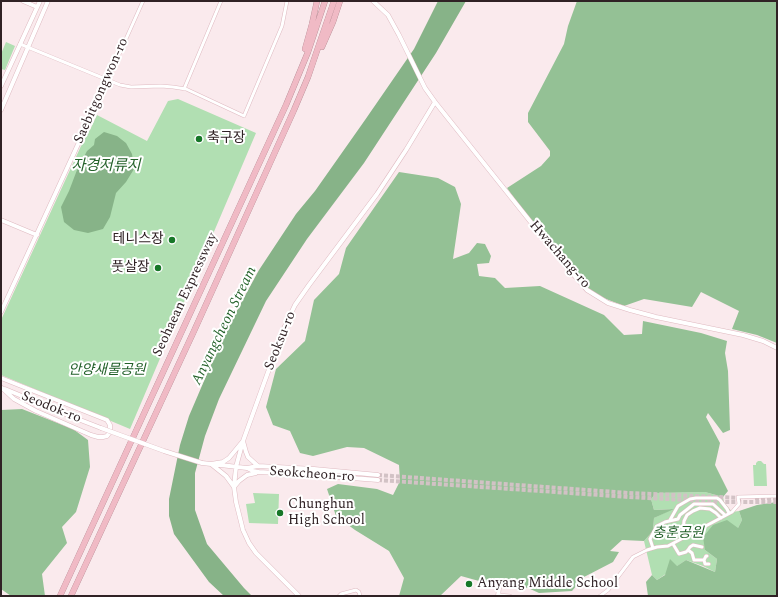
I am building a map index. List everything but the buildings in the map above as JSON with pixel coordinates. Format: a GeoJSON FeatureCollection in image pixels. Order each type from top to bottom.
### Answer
{"type":"FeatureCollection","features":[{"type":"Feature","properties":{"kind":"highway"},"geometry":{"type":"LineString","coordinates":[[298,74],[317,1]]}},
{"type":"Feature","properties":{"kind":"highway","name":"Seohaean Expressway"},"geometry":{"type":"LineString","coordinates":[[60,596],[286,105],[308,52],[325,1]]}},
{"type":"Feature","properties":{"kind":"highway","name":"Seohaean Expressway"},"geometry":{"type":"LineString","coordinates":[[71,596],[194,331],[308,76],[334,1]]}},
{"type":"Feature","properties":{"kind":"highway"},"geometry":{"type":"LineString","coordinates":[[308,76],[334,22],[340,1]]}},
{"type":"Feature","properties":{"kind":"street"},"geometry":{"type":"LineString","coordinates":[[23,1],[37,7]]}},
{"type":"Feature","properties":{"kind":"street"},"geometry":{"type":"LineString","coordinates":[[1,86],[40,1]]}},
{"type":"Feature","properties":{"kind":"street"},"geometry":{"type":"LineString","coordinates":[[1,110],[48,1]]}},
{"type":"Feature","properties":{"kind":"street","name":"Saebitgongwon-ro"},"geometry":{"type":"LineString","coordinates":[[1,312],[108,79],[142,1]]}},
{"type":"Feature","properties":{"kind":"street"},"geometry":{"type":"LineString","coordinates":[[184,89],[221,1]]}},
{"type":"Feature","properties":{"kind":"street"},"geometry":{"type":"LineString","coordinates":[[20,44],[120,85],[131,87],[161,86],[184,89],[244,116],[282,26],[287,1]]}},
{"type":"Feature","properties":{"kind":"street","name":"Hwachang-ro"},"geometry":{"type":"LineString","coordinates":[[373,1],[388,15],[425,88],[435,102],[565,265],[587,290],[608,303],[630,310],[743,335],[763,341],[777,348]]}},
{"type":"Feature","properties":{"kind":"street","name":"Seoksu-ro"},"geometry":{"type":"LineString","coordinates":[[299,596],[256,553],[249,543],[241,525],[234,488],[236,467],[243,441],[284,328],[295,305],[377,194],[435,102]]}},
{"type":"Feature","properties":{"kind":"street"},"geometry":{"type":"LineString","coordinates":[[1,220],[37,235]]}},
{"type":"Feature","properties":{"kind":"street"},"geometry":{"type":"LineString","coordinates":[[1,378],[107,420],[110,425],[110,432],[107,436],[103,437],[91,435],[36,411],[14,399],[2,388]]}},
{"type":"Feature","properties":{"kind":"street","name":"Seodok-ro"},"geometry":{"type":"LineString","coordinates":[[2,388],[101,428],[202,463]]}},
{"type":"Feature","properties":{"kind":"street"},"geometry":{"type":"LineString","coordinates":[[211,464],[223,462],[229,458],[243,441]]}},
{"type":"Feature","properties":{"kind":"street"},"geometry":{"type":"LineString","coordinates":[[243,441],[248,457],[258,466]]}},
{"type":"Feature","properties":{"kind":"street","name":"Seokcheon-ro"},"geometry":{"type":"LineString","coordinates":[[202,463],[247,468],[258,466],[314,469],[378,478],[259,472],[247,468]]}},
{"type":"Feature","properties":{"kind":"street"},"geometry":{"type":"LineString","coordinates":[[211,464],[226,476],[234,488],[239,481],[247,475],[259,472]]}},
{"type":"Feature","properties":{"kind":"street"},"geometry":{"type":"LineString","coordinates":[[600,596],[608,590],[633,557],[653,548],[673,544],[721,518],[739,504],[738,497],[777,496]]}},
{"type":"Feature","properties":{"kind":"street"},"geometry":{"type":"LineString","coordinates":[[670,520],[678,506],[690,499],[696,498],[717,498],[729,513]]}},
{"type":"Feature","properties":{"kind":"street"},"geometry":{"type":"LineString","coordinates":[[710,509],[713,504],[713,498]]}},
{"type":"Feature","properties":{"kind":"street"},"geometry":{"type":"LineString","coordinates":[[690,499],[694,504],[693,511]]}},
{"type":"Feature","properties":{"kind":"street"},"geometry":{"type":"LineString","coordinates":[[678,519],[680,515],[694,504],[713,504],[725,515]]}},
{"type":"Feature","properties":{"kind":"street"},"geometry":{"type":"LineString","coordinates":[[684,538],[684,521],[687,515],[693,511],[700,508],[710,509],[721,518]]}},
{"type":"Feature","properties":{"kind":"street"},"geometry":{"type":"LineString","coordinates":[[653,548],[650,539],[657,526],[670,520],[678,519],[684,521]]}},
{"type":"Feature","properties":{"kind":"street"},"geometry":{"type":"LineString","coordinates":[[673,544],[679,554],[686,552],[694,545],[702,547]]}},
{"type":"Feature","properties":{"kind":"street"},"geometry":{"type":"LineString","coordinates":[[688,550],[692,553],[694,560],[704,560]]}},
{"type":"Feature","properties":{"kind":"street"},"geometry":{"type":"LineString","coordinates":[[704,560],[707,556]]}},
{"type":"Feature","properties":{"kind":"street"},"geometry":{"type":"LineString","coordinates":[[704,560],[705,564],[709,564]]}},
{"type":"Feature","properties":{"kind":"street"},"geometry":{"type":"LineString","coordinates":[[499,588],[498,595],[510,596]]}},
{"type":"Feature","properties":{"kind":"street"},"geometry":{"type":"LineString","coordinates":[[339,596],[356,590],[359,592],[360,596]]}},
{"type":"Feature","properties":{"kind":"green space"},"geometry":{"type":"Polygon","coordinates":[[[6,42],[15,46],[5,70],[1,69],[1,54],[6,42]]]}},
{"type":"Feature","properties":{"kind":"green space","name":"안양새물공원"},"geometry":{"type":"Polygon","coordinates":[[[178,99],[256,133],[130,429],[1,375],[1,320],[87,133],[97,115],[147,141],[168,101],[178,99]]]}},
{"type":"Feature","properties":{"kind":"green space"},"geometry":{"type":"Polygon","coordinates":[[[758,461],[766,464],[767,486],[754,486],[753,465],[756,465],[758,461]]]}},
{"type":"Feature","properties":{"kind":"green space","name":"충훈공원"},"geometry":{"type":"Polygon","coordinates":[[[705,492],[723,497],[724,502],[732,512],[739,511],[742,520],[738,528],[705,550],[717,559],[715,572],[686,560],[657,580],[652,575],[644,541],[653,531],[654,518],[672,509],[654,510],[651,499],[656,493],[705,492]]]}},
{"type":"Feature","properties":{"kind":"green space"},"geometry":{"type":"Polygon","coordinates":[[[253,493],[279,494],[278,524],[249,523],[246,504],[255,503],[253,493]]]}},
{"type":"Feature","properties":{"kind":"shaded area"},"geometry":{"type":"Polygon","coordinates":[[[577,1],[777,1],[777,343],[757,335],[732,329],[739,311],[701,292],[692,307],[644,299],[624,306],[601,297],[588,288],[569,269],[507,188],[541,166],[550,156],[550,151],[528,122],[528,113],[564,44],[568,26],[577,1]]]}},
{"type":"Feature","properties":{"kind":"shaded area"},"geometry":{"type":"Polygon","coordinates":[[[399,172],[438,178],[455,187],[461,204],[453,259],[469,253],[477,243],[485,244],[491,256],[489,263],[477,264],[479,276],[495,278],[505,288],[540,286],[604,315],[624,335],[642,334],[643,321],[701,333],[727,341],[725,353],[728,371],[730,430],[723,433],[708,413],[706,417],[720,443],[715,465],[728,491],[723,497],[705,492],[656,493],[651,499],[654,510],[674,509],[654,518],[653,531],[644,541],[622,540],[610,551],[619,552],[613,562],[584,577],[572,591],[539,593],[528,588],[479,581],[461,576],[440,596],[399,596],[404,578],[389,551],[355,530],[336,516],[327,489],[338,484],[377,489],[393,495],[400,481],[399,465],[364,448],[347,447],[313,456],[300,453],[290,431],[273,425],[266,407],[276,369],[305,341],[314,300],[339,274],[346,248],[399,172]]]}},
{"type":"Feature","properties":{"kind":"shaded area"},"geometry":{"type":"Polygon","coordinates":[[[22,409],[73,429],[88,440],[90,467],[76,512],[62,527],[67,543],[42,574],[45,596],[11,596],[1,589],[1,410],[22,409]]]}},
{"type":"Feature","properties":{"kind":"shaded area"},"geometry":{"type":"Polygon","coordinates":[[[777,502],[777,596],[648,596],[646,582],[652,575],[657,580],[665,575],[670,559],[677,566],[686,560],[715,572],[717,559],[705,550],[703,537],[713,525],[727,520],[738,528],[742,520],[739,511],[757,505],[777,502]]]}},
{"type":"Feature","properties":{"kind":"water"},"geometry":{"type":"Polygon","coordinates":[[[438,1],[466,1],[436,53],[364,163],[307,239],[266,301],[219,399],[205,436],[195,473],[195,510],[207,544],[252,596],[224,596],[209,582],[174,534],[169,516],[169,499],[180,445],[189,416],[234,316],[259,270],[296,214],[315,191],[414,49],[438,1]]]}},
{"type":"Feature","properties":{"kind":"water","name":"자경저류지"},"geometry":{"type":"Polygon","coordinates":[[[104,132],[117,136],[126,143],[132,154],[134,169],[126,182],[116,193],[110,217],[103,229],[88,233],[74,230],[64,222],[61,207],[87,151],[94,145],[95,139],[104,132]]]}},
{"type":"Feature","properties":{"kind":"tunnel"},"geometry":{"type":"LineString","coordinates":[[378,475],[629,493],[741,498]]}},
{"type":"Feature","properties":{"kind":"tunnel"},"geometry":{"type":"LineString","coordinates":[[378,480],[629,497],[724,502],[777,502]]}},
{"type":"Feature","properties":{"kind":"tunnel"},"geometry":{"type":"LineString","coordinates":[[755,498],[777,498]]}},
{"type":"Feature","properties":{"kind":"place","name":"축구장"},"geometry":{"type":"Point","coordinates":[199,139]}},
{"type":"Feature","properties":{"kind":"place","name":"테니스장"},"geometry":{"type":"Point","coordinates":[172,240]}},
{"type":"Feature","properties":{"kind":"place","name":"풋살장"},"geometry":{"type":"Point","coordinates":[158,268]}},
{"type":"Feature","properties":{"kind":"place","name":"Chunghun High School"},"geometry":{"type":"Point","coordinates":[280,513]}},
{"type":"Feature","properties":{"kind":"place","name":"Anyang Middle School"},"geometry":{"type":"Point","coordinates":[469,584]}},
{"type":"Feature","properties":{"kind":"water label","name":"Anyangcheon Stream"},"geometry":{"type":"Point","coordinates":[225,326]}}]}
